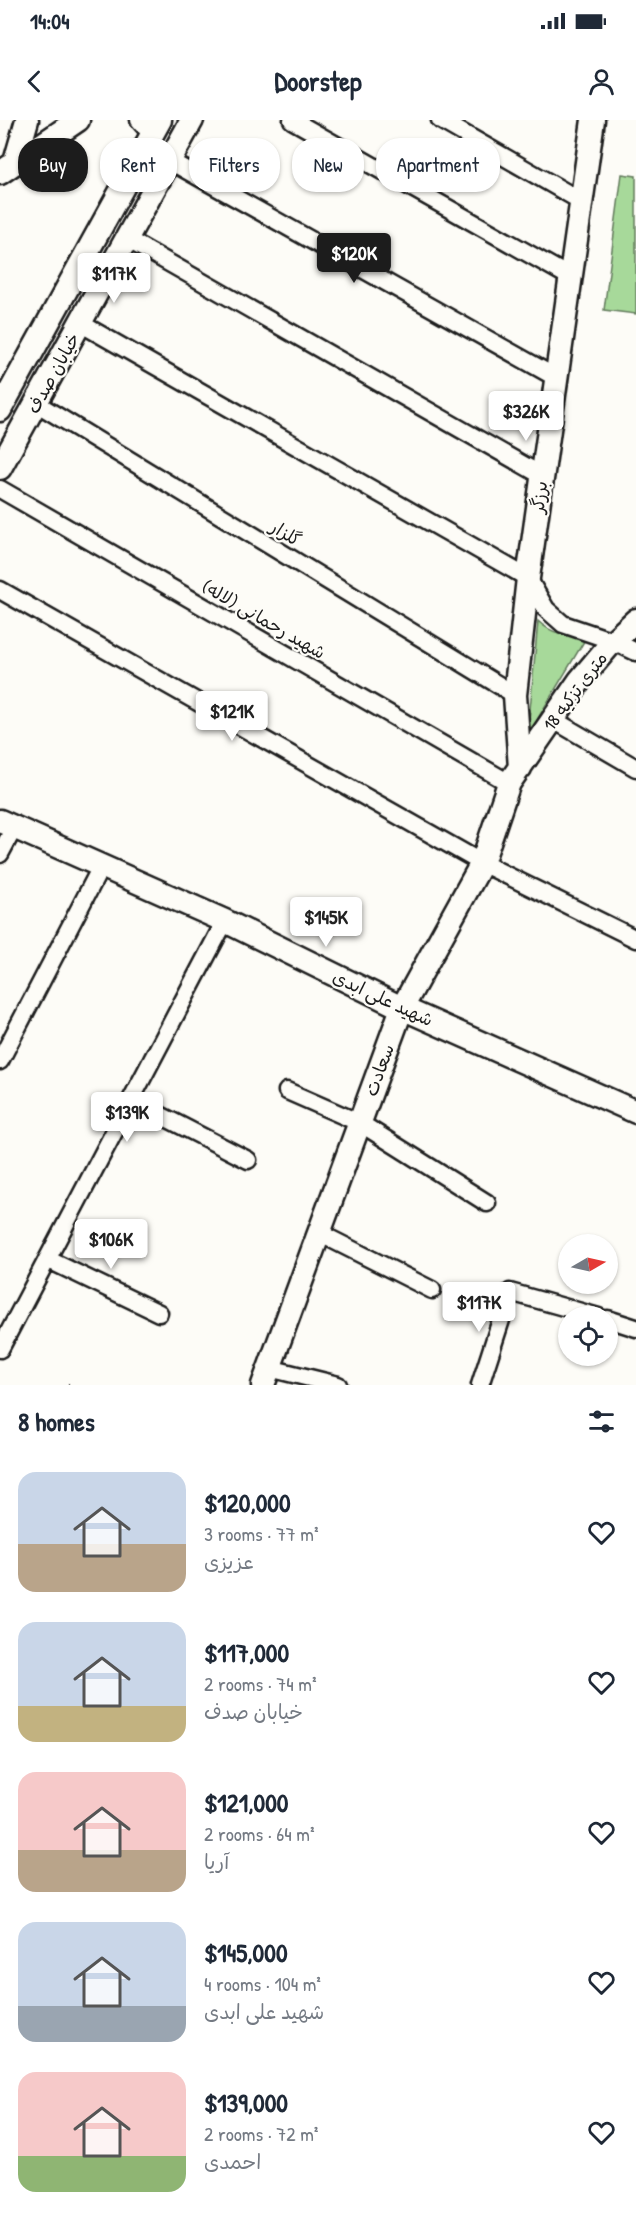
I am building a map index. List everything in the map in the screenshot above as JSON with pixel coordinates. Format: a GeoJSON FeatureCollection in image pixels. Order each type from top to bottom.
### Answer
{"type":"FeatureCollection","features":[{"type":"Feature","properties":{"kind":"street"},"geometry":{"type":"LineString","coordinates":[[8,168],[27,120]]}},
{"type":"Feature","properties":{"kind":"street"},"geometry":{"type":"LineString","coordinates":[[8,168],[78,120]]}},
{"type":"Feature","properties":{"kind":"street","name":"خیابان صدف"},"geometry":{"type":"LineString","coordinates":[[177,147],[192,120]]}},
{"type":"Feature","properties":{"kind":"street"},"geometry":{"type":"LineString","coordinates":[[292,120],[570,277]]}},
{"type":"Feature","properties":{"kind":"street"},"geometry":{"type":"LineString","coordinates":[[440,120],[581,201]]}},
{"type":"Feature","properties":{"kind":"street","name":"برزگر"},"geometry":{"type":"LineString","coordinates":[[514,776],[515,695],[528,578],[593,120]]}},
{"type":"Feature","properties":{"kind":"street","name":"خیابان صدف"},"geometry":{"type":"LineString","coordinates":[[0,410],[150,125]]}},
{"type":"Feature","properties":{"kind":"street"},"geometry":{"type":"LineString","coordinates":[[177,164],[555,377]]}},
{"type":"Feature","properties":{"kind":"street","name":"خیابان صدف"},"geometry":{"type":"LineString","coordinates":[[0,468],[153,192]]}},
{"type":"Feature","properties":{"kind":"street"},"geometry":{"type":"LineString","coordinates":[[127,239],[541,475]]}},
{"type":"Feature","properties":{"kind":"street"},"geometry":{"type":"LineString","coordinates":[[80,323],[528,578],[546,609],[563,624],[613,641],[636,652]]}},
{"type":"Feature","properties":{"kind":"street","name":"گلزار"},"geometry":{"type":"LineString","coordinates":[[36,403],[515,695]]}},
{"type":"Feature","properties":{"kind":"street","name":"شهید رحمانی (لاله)"},"geometry":{"type":"LineString","coordinates":[[0,489],[514,776]]}},
{"type":"Feature","properties":{"kind":"street"},"geometry":{"type":"LineString","coordinates":[[0,590],[482,863],[636,939]]}},
{"type":"Feature","properties":{"kind":"street","name":"18 متری تزکیه"},"geometry":{"type":"LineString","coordinates":[[514,776],[580,680],[613,641],[636,620]]}},
{"type":"Feature","properties":{"kind":"street"},"geometry":{"type":"LineString","coordinates":[[552,719],[636,768]]}},
{"type":"Feature","properties":{"kind":"street","name":"سعادت"},"geometry":{"type":"LineString","coordinates":[[266,1376],[402,1008],[482,863],[514,776]]}},
{"type":"Feature","properties":{"kind":"street"},"geometry":{"type":"LineString","coordinates":[[0,854],[7,824]]}},
{"type":"Feature","properties":{"kind":"street","name":"شهید علی ابدی"},"geometry":{"type":"LineString","coordinates":[[7,824],[225,921],[402,1008],[636,1112]]}},
{"type":"Feature","properties":{"kind":"street"},"geometry":{"type":"LineString","coordinates":[[0,1060],[101,867]]}},
{"type":"Feature","properties":{"kind":"street"},"geometry":{"type":"LineString","coordinates":[[0,1349],[225,921]]}},
{"type":"Feature","properties":{"kind":"street"},"geometry":{"type":"LineString","coordinates":[[287,1091],[360,1123],[487,1203]]}},
{"type":"Feature","properties":{"kind":"street"},"geometry":{"type":"LineString","coordinates":[[131,1100],[248,1160]]}},
{"type":"Feature","properties":{"kind":"street"},"geometry":{"type":"LineString","coordinates":[[319,1233],[432,1290]]}},
{"type":"Feature","properties":{"kind":"street"},"geometry":{"type":"LineString","coordinates":[[47,1259],[159,1313]]}},
{"type":"Feature","properties":{"kind":"street"},"geometry":{"type":"LineString","coordinates":[[480,1385],[510,1292],[560,1306]]}},
{"type":"Feature","properties":{"kind":"street"},"geometry":{"type":"LineString","coordinates":[[618,1322],[636,1328]]}},
{"type":"Feature","properties":{"kind":"street"},"geometry":{"type":"LineString","coordinates":[[266,1376],[338,1385]]}},
{"type":"Feature","properties":{"kind":"green space"},"geometry":{"type":"Polygon","coordinates":[[[622,174],[636,176],[636,314],[604,310],[622,174]]]}},
{"type":"Feature","properties":{"kind":"green space"},"geometry":{"type":"Polygon","coordinates":[[[538,621],[554,632],[586,638],[538,718],[527,743],[538,621]]]}}]}
